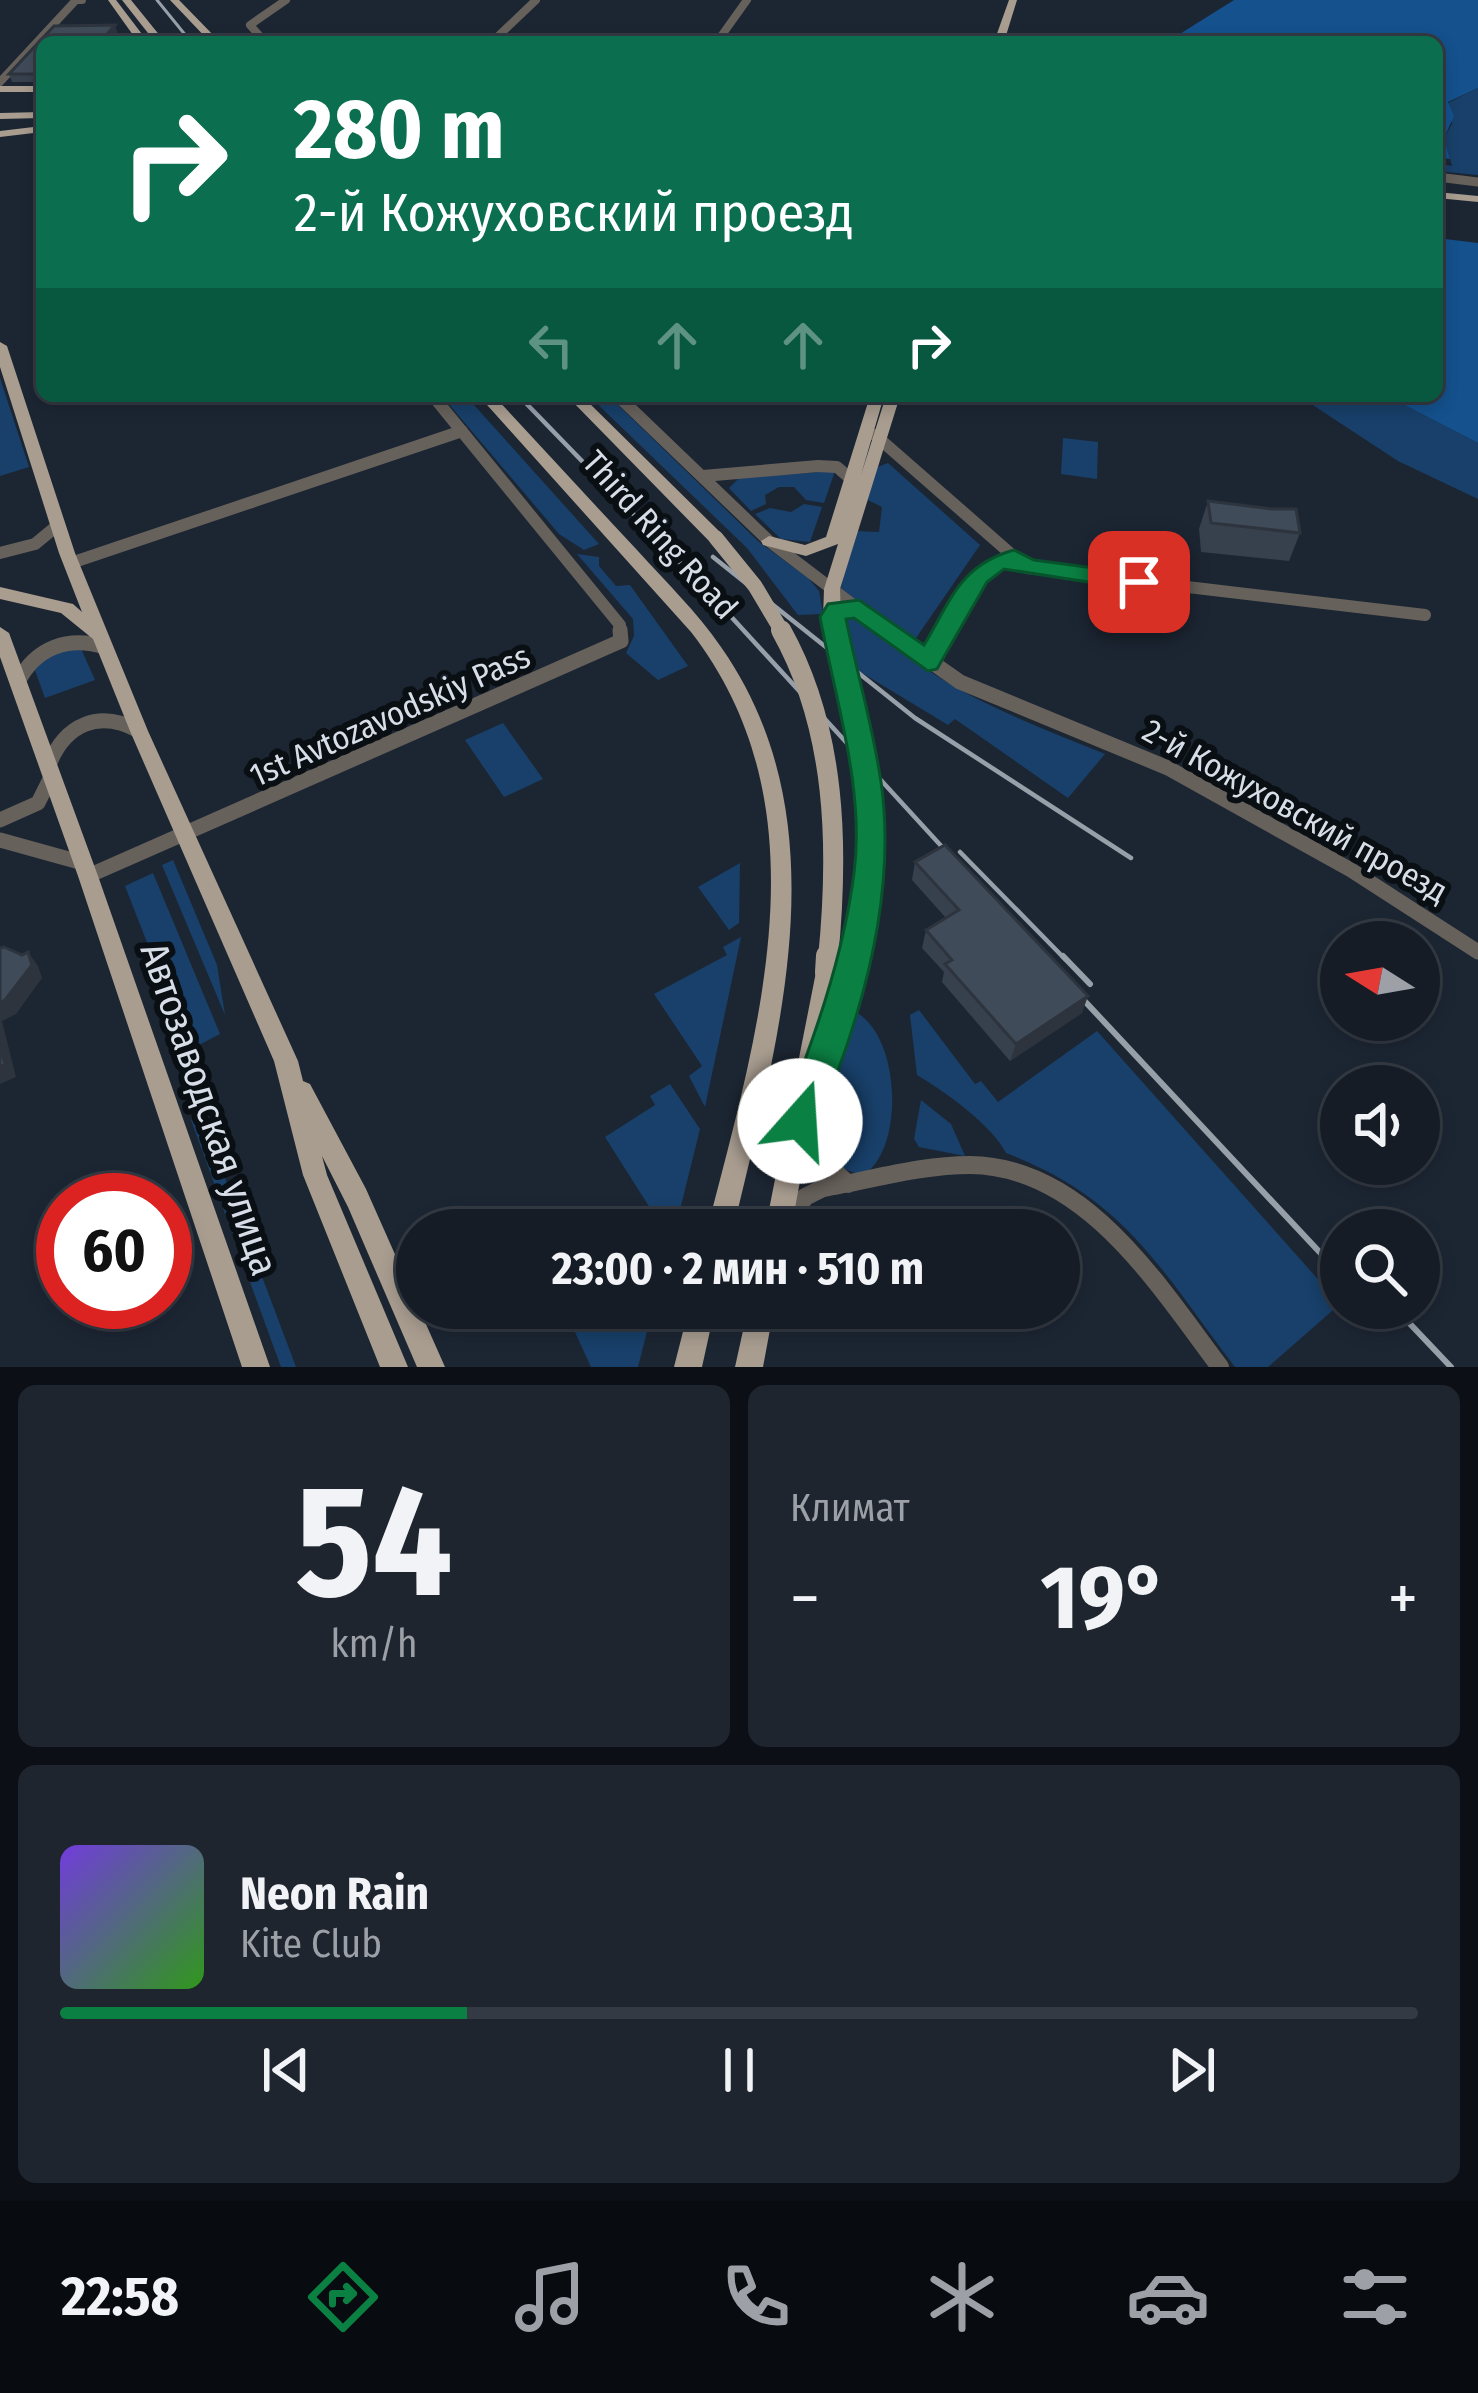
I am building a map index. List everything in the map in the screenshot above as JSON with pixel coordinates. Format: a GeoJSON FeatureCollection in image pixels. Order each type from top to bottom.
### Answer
{"type":"FeatureCollection","features":[{"type":"Feature","properties":{"kind":"main road"},"geometry":{"type":"LineString","coordinates":[[112,0],[139,36]]}},
{"type":"Feature","properties":{"kind":"main road"},"geometry":{"type":"LineString","coordinates":[[126,0],[155,36]]}},
{"type":"Feature","properties":{"kind":"main road"},"geometry":{"type":"LineString","coordinates":[[174,0],[209,36]]}},
{"type":"Feature","properties":{"kind":"main road"},"geometry":{"type":"LineString","coordinates":[[1001,36],[1013,0]]}},
{"type":"Feature","properties":{"kind":"main road"},"geometry":{"type":"LineString","coordinates":[[0,85],[36,88]]}},
{"type":"Feature","properties":{"kind":"main road"},"geometry":{"type":"LineString","coordinates":[[0,114],[36,112]]}},
{"type":"Feature","properties":{"kind":"main road"},"geometry":{"type":"LineString","coordinates":[[0,114],[36,113]]}},
{"type":"Feature","properties":{"kind":"main road"},"geometry":{"type":"LineString","coordinates":[[0,134],[36,130]]}},
{"type":"Feature","properties":{"kind":"main road"},"geometry":{"type":"LineString","coordinates":[[1443,200],[1478,203]]}},
{"type":"Feature","properties":{"kind":"main road"},"geometry":{"type":"LineString","coordinates":[[0,346],[71,562],[139,731],[286,1061],[357,1198],[431,1367]]}},
{"type":"Feature","properties":{"kind":"main road","name":"Third Ring Road"},"geometry":{"type":"LineString","coordinates":[[491,402],[683,611],[718,656],[757,725],[772,780],[786,888],[775,994],[725,1209]]}},
{"type":"Feature","properties":{"kind":"main road","name":"Third Ring Road"},"geometry":{"type":"LineString","coordinates":[[580,402],[752,580],[803,670],[823,733],[836,859],[838,976]]}},
{"type":"Feature","properties":{"kind":"main road"},"geometry":{"type":"LineString","coordinates":[[784,1209],[802,1110],[870,870],[871,818],[832,617],[832,589],[873,433],[876,402]]}},
{"type":"Feature","properties":{"kind":"main road"},"geometry":{"type":"LineString","coordinates":[[769,542],[806,550],[833,540],[851,479],[890,402]]}},
{"type":"Feature","properties":{"kind":"main road"},"geometry":{"type":"LineString","coordinates":[[0,593],[67,608],[104,645]]}},
{"type":"Feature","properties":{"kind":"main road","name":"Автозаводская улица"},"geometry":{"type":"LineString","coordinates":[[0,633],[256,1367]]}},
{"type":"Feature","properties":{"kind":"main road"},"geometry":{"type":"LineString","coordinates":[[286,1061],[330,1217],[394,1367]]}},
{"type":"Feature","properties":{"kind":"main road"},"geometry":{"type":"LineString","coordinates":[[688,1367],[697,1329]]}},
{"type":"Feature","properties":{"kind":"main road"},"geometry":{"type":"LineString","coordinates":[[749,1367],[757,1329]]}},
{"type":"Feature","properties":{"kind":"street"},"geometry":{"type":"LineString","coordinates":[[44,36],[76,0],[82,0]]}},
{"type":"Feature","properties":{"kind":"street"},"geometry":{"type":"LineString","coordinates":[[259,36],[250,26],[286,0]]}},
{"type":"Feature","properties":{"kind":"street"},"geometry":{"type":"LineString","coordinates":[[498,36],[536,0]]}},
{"type":"Feature","properties":{"kind":"street"},"geometry":{"type":"LineString","coordinates":[[721,36],[748,0]]}},
{"type":"Feature","properties":{"kind":"street"},"geometry":{"type":"LineString","coordinates":[[0,85],[36,45]]}},
{"type":"Feature","properties":{"kind":"street"},"geometry":{"type":"LineString","coordinates":[[1443,178],[1478,182]]}},
{"type":"Feature","properties":{"kind":"street"},"geometry":{"type":"LineString","coordinates":[[71,562],[462,431],[438,402]]}},
{"type":"Feature","properties":{"kind":"street","name":"2-й Кожуховский проезд"},"geometry":{"type":"LineString","coordinates":[[623,402],[769,542],[928,662],[961,682],[1168,767],[1351,871],[1478,952]]}},
{"type":"Feature","properties":{"kind":"street","name":"1st Avtozavodskiy Pass"},"geometry":{"type":"LineString","coordinates":[[86,869],[185,834],[616,645],[623,635],[620,625],[462,431]]}},
{"type":"Feature","properties":{"kind":"street"},"geometry":{"type":"LineString","coordinates":[[873,433],[1027,568],[1425,615]]}},
{"type":"Feature","properties":{"kind":"street"},"geometry":{"type":"LineString","coordinates":[[703,476],[818,466],[837,467],[851,479]]}},
{"type":"Feature","properties":{"kind":"street"},"geometry":{"type":"LineString","coordinates":[[0,553],[35,544],[58,525]]}},
{"type":"Feature","properties":{"kind":"street"},"geometry":{"type":"LineString","coordinates":[[928,662],[978,576],[1014,558]]}},
{"type":"Feature","properties":{"kind":"street"},"geometry":{"type":"LineString","coordinates":[[832,617],[842,607],[859,609]]}},
{"type":"Feature","properties":{"kind":"street"},"geometry":{"type":"LineString","coordinates":[[18,682],[26,664],[46,648],[74,642],[104,645]]}},
{"type":"Feature","properties":{"kind":"street"},"geometry":{"type":"LineString","coordinates":[[0,820],[38,802],[62,737],[84,722],[119,718],[139,731]]}},
{"type":"Feature","properties":{"kind":"street"},"geometry":{"type":"LineString","coordinates":[[0,840],[86,869]]}},
{"type":"Feature","properties":{"kind":"street"},"geometry":{"type":"LineString","coordinates":[[802,1110],[818,1157],[848,1184]]}},
{"type":"Feature","properties":{"kind":"street"},"geometry":{"type":"LineString","coordinates":[[797,1209],[806,1197],[848,1184],[979,1166],[1017,1172],[1084,1206],[1131,1254],[1220,1367]]}},
{"type":"Feature","properties":{"kind":"shaded area"},"geometry":{"type":"Polygon","coordinates":[[[1234,0],[1478,0],[1478,88],[1448,102],[1454,116],[1444,138],[1450,159],[1443,158],[1443,36],[1177,36],[1234,0]]]}},
{"type":"Feature","properties":{"kind":"shaded area"},"geometry":{"type":"Polygon","coordinates":[[[1478,88],[1478,175],[1443,172],[1443,164],[1452,166],[1444,138],[1452,124],[1448,103],[1478,88]]]}},
{"type":"Feature","properties":{"kind":"shaded area"},"geometry":{"type":"Polygon","coordinates":[[[1443,239],[1478,243],[1478,443],[1399,402],[1443,402],[1443,239]]]}},
{"type":"Feature","properties":{"kind":"shaded area"},"geometry":{"type":"Polygon","coordinates":[[[0,378],[29,467],[0,476],[0,378]]]}},
{"type":"Feature","properties":{"kind":"shaded area"},"geometry":{"type":"Polygon","coordinates":[[[447,402],[471,402],[599,544],[584,550],[559,534],[447,402]]]}},
{"type":"Feature","properties":{"kind":"shaded area"},"geometry":{"type":"Polygon","coordinates":[[[595,402],[615,402],[759,542],[808,578],[819,591],[823,614],[798,615],[747,548],[595,402]]]}},
{"type":"Feature","properties":{"kind":"shaded area"},"geometry":{"type":"Polygon","coordinates":[[[1308,402],[1399,402],[1478,443],[1478,499],[1398,461],[1308,402]]]}},
{"type":"Feature","properties":{"kind":"shaded area"},"geometry":{"type":"Polygon","coordinates":[[[1063,438],[1098,442],[1097,479],[1061,474],[1063,438]]]}},
{"type":"Feature","properties":{"kind":"shaded area"},"geometry":{"type":"Polygon","coordinates":[[[888,463],[980,545],[916,638],[902,637],[841,588],[854,531],[879,532],[882,507],[866,499],[875,468],[888,463]]]}},
{"type":"Feature","properties":{"kind":"shaded area"},"geometry":{"type":"Polygon","coordinates":[[[835,471],[824,503],[806,500],[794,487],[779,487],[765,495],[766,504],[751,511],[729,488],[739,478],[835,471]]]}},
{"type":"Feature","properties":{"kind":"shaded area"},"geometry":{"type":"Polygon","coordinates":[[[804,504],[822,507],[810,542],[781,539],[755,514],[770,508],[791,512],[804,504]]]}},
{"type":"Feature","properties":{"kind":"shaded area"},"geometry":{"type":"Polygon","coordinates":[[[577,554],[599,557],[599,566],[616,586],[630,585],[688,666],[658,680],[626,653],[634,636],[633,619],[577,554]]]}},
{"type":"Feature","properties":{"kind":"shaded area"},"geometry":{"type":"Polygon","coordinates":[[[850,617],[872,626],[927,670],[976,698],[1105,754],[1068,798],[955,719],[948,725],[854,668],[844,626],[850,617]]]}},
{"type":"Feature","properties":{"kind":"shaded area"},"geometry":{"type":"Polygon","coordinates":[[[79,644],[95,680],[45,698],[32,662],[79,644]]]}},
{"type":"Feature","properties":{"kind":"shaded area"},"geometry":{"type":"Polygon","coordinates":[[[503,723],[543,779],[504,797],[465,740],[503,723]]]}},
{"type":"Feature","properties":{"kind":"shaded area"},"geometry":{"type":"Polygon","coordinates":[[[173,860],[217,965],[225,1015],[162,865],[173,860]]]}},
{"type":"Feature","properties":{"kind":"shaded area"},"geometry":{"type":"Polygon","coordinates":[[[740,863],[739,923],[729,930],[698,887],[740,863]]]}},
{"type":"Feature","properties":{"kind":"shaded area"},"geometry":{"type":"Polygon","coordinates":[[[153,873],[220,1034],[189,1050],[125,886],[153,873]]]}},
{"type":"Feature","properties":{"kind":"shaded area"},"geometry":{"type":"Polygon","coordinates":[[[741,937],[705,1107],[689,1076],[702,1066],[654,994],[727,955],[723,947],[741,937]]]}},
{"type":"Feature","properties":{"kind":"shaded area"},"geometry":{"type":"Polygon","coordinates":[[[851,1010],[868,1021],[880,1040],[892,1090],[886,1141],[877,1161],[863,1175],[836,1164],[821,1140],[851,1010]]]}},
{"type":"Feature","properties":{"kind":"shaded area"},"geometry":{"type":"Polygon","coordinates":[[[919,1010],[975,1084],[981,1081],[998,1102],[1097,1031],[1320,1282],[1320,1322],[1268,1367],[1235,1367],[1161,1269],[1111,1215],[1047,1171],[1006,1153],[979,1120],[917,1075],[910,1015],[919,1010]]]}},
{"type":"Feature","properties":{"kind":"shaded area"},"geometry":{"type":"Polygon","coordinates":[[[670,1084],[700,1129],[680,1209],[651,1209],[605,1137],[655,1105],[650,1096],[670,1084]]]}},
{"type":"Feature","properties":{"kind":"shaded area"},"geometry":{"type":"Polygon","coordinates":[[[921,1100],[951,1124],[965,1156],[919,1147],[914,1139],[921,1100]]]}},
{"type":"Feature","properties":{"kind":"shaded area"},"geometry":{"type":"Polygon","coordinates":[[[199,1116],[296,1367],[281,1367],[191,1120],[199,1116]]]}},
{"type":"Feature","properties":{"kind":"shaded area"},"geometry":{"type":"Polygon","coordinates":[[[648,1329],[638,1367],[591,1367],[574,1330],[648,1329]]]}},
{"type":"Feature","properties":{"kind":"building"},"geometry":{"type":"Polygon","coordinates":[[[115,25],[105,36],[45,36],[54,26],[115,25]]]}},
{"type":"Feature","properties":{"kind":"building"},"geometry":{"type":"Polygon","coordinates":[[[36,45],[36,74],[9,74],[36,45]]]}},
{"type":"Feature","properties":{"kind":"building"},"geometry":{"type":"Polygon","coordinates":[[[1208,501],[1296,509],[1300,533],[1211,523],[1208,501]]]}},
{"type":"Feature","properties":{"kind":"building"},"geometry":{"type":"Polygon","coordinates":[[[945,845],[1088,996],[1016,1044],[945,964],[952,960],[926,930],[959,910],[915,862],[945,845]]]}},
{"type":"Feature","properties":{"kind":"building"},"geometry":{"type":"Polygon","coordinates":[[[0,948],[22,955],[28,952],[32,965],[0,1003],[0,948]]]}},
{"type":"Feature","properties":{"kind":"railway"},"geometry":{"type":"LineString","coordinates":[[157,0],[186,36]]}},
{"type":"Feature","properties":{"kind":"railway"},"geometry":{"type":"LineString","coordinates":[[525,402],[703,586],[966,873]]}},
{"type":"Feature","properties":{"kind":"railway"},"geometry":{"type":"LineString","coordinates":[[713,557],[915,718],[1131,858]]}},
{"type":"Feature","properties":{"kind":"railway"},"geometry":{"type":"LineString","coordinates":[[960,852],[1065,959]]}},
{"type":"Feature","properties":{"kind":"railway"},"geometry":{"type":"LineString","coordinates":[[1063,956],[1090,984]]}},
{"type":"Feature","properties":{"kind":"railway"},"geometry":{"type":"LineString","coordinates":[[1064,979],[1320,1253]]}},
{"type":"Feature","properties":{"kind":"railway"},"geometry":{"type":"LineString","coordinates":[[1415,1329],[1451,1367]]}},
{"type":"Feature","properties":{"kind":"route"},"geometry":{"type":"LineString","coordinates":[[800,1121],[804,1100],[840,1014],[870,870],[867,783],[832,617],[842,607],[859,609],[928,662],[978,576],[996,564],[1014,558],[1027,568],[1139,582]]}}]}
